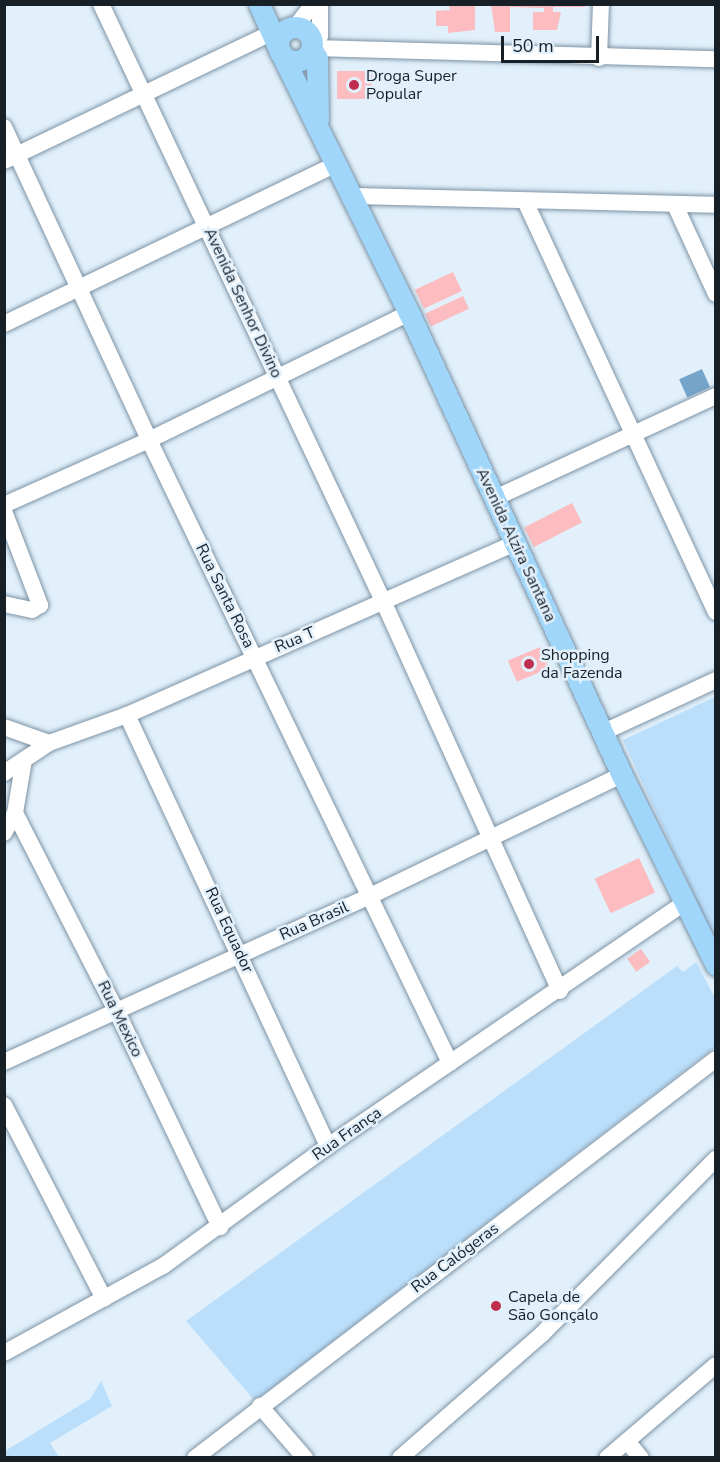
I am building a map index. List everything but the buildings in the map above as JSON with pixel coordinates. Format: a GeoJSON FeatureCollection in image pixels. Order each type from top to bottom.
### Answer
{"type":"FeatureCollection","features":[{"type":"Feature","properties":{"kind":"main road","name":"Avenida Alzira Santana"},"geometry":{"type":"LineString","coordinates":[[259,4],[283,38]]}},
{"type":"Feature","properties":{"kind":"main road","name":"Avenida Alzira Santana"},"geometry":{"type":"LineString","coordinates":[[267,4],[318,125],[409,313],[602,734],[716,965]]}},
{"type":"Feature","properties":{"kind":"main road"},"geometry":{"type":"LineString","coordinates":[[309,33],[313,48],[299,61],[290,61],[283,38],[309,33]]}},
{"type":"Feature","properties":{"kind":"main road","name":"Avenida Alzira Santana"},"geometry":{"type":"LineString","coordinates":[[313,48],[317,58],[318,125]]}},
{"type":"Feature","properties":{"kind":"street","name":"Avenida Senhor Divino"},"geometry":{"type":"LineString","coordinates":[[101,4],[384,603],[560,991]]}},
{"type":"Feature","properties":{"kind":"street"},"geometry":{"type":"LineString","coordinates":[[11,158],[144,95],[283,38],[313,4]]}},
{"type":"Feature","properties":{"kind":"street"},"geometry":{"type":"LineString","coordinates":[[320,4],[320,36],[313,48],[599,58],[716,59]]}},
{"type":"Feature","properties":{"kind":"street"},"geometry":{"type":"LineString","coordinates":[[599,58],[601,4]]}},
{"type":"Feature","properties":{"kind":"street","name":"Rua Santa Rosa"},"geometry":{"type":"LineString","coordinates":[[4,127],[11,158],[80,289],[149,440],[450,1063]]}},
{"type":"Feature","properties":{"kind":"street"},"geometry":{"type":"LineString","coordinates":[[4,324],[337,164]]}},
{"type":"Feature","properties":{"kind":"street"},"geometry":{"type":"LineString","coordinates":[[352,196],[716,205]]}},
{"type":"Feature","properties":{"kind":"street"},"geometry":{"type":"LineString","coordinates":[[525,201],[716,612]]}},
{"type":"Feature","properties":{"kind":"street"},"geometry":{"type":"LineString","coordinates":[[675,205],[716,294]]}},
{"type":"Feature","properties":{"kind":"street"},"geometry":{"type":"LineString","coordinates":[[4,505],[149,440],[409,313]]}},
{"type":"Feature","properties":{"kind":"street"},"geometry":{"type":"LineString","coordinates":[[495,498],[716,396]]}},
{"type":"Feature","properties":{"kind":"street"},"geometry":{"type":"LineString","coordinates":[[4,511],[37,593],[38,609],[21,610],[4,604]]}},
{"type":"Feature","properties":{"kind":"street","name":"Rua T"},"geometry":{"type":"LineString","coordinates":[[4,773],[49,743],[127,716],[255,657],[384,603],[516,543]]}},
{"type":"Feature","properties":{"kind":"street"},"geometry":{"type":"LineString","coordinates":[[602,734],[716,680]]}},
{"type":"Feature","properties":{"kind":"street","name":"Rua Equador"},"geometry":{"type":"LineString","coordinates":[[127,716],[241,954],[328,1146]]}},
{"type":"Feature","properties":{"kind":"street"},"geometry":{"type":"LineString","coordinates":[[4,727],[49,743]]}},
{"type":"Feature","properties":{"kind":"street"},"geometry":{"type":"LineString","coordinates":[[4,833],[15,813],[24,760]]}},
{"type":"Feature","properties":{"kind":"street","name":"Rua Brasil"},"geometry":{"type":"LineString","coordinates":[[4,1062],[491,840],[621,774]]}},
{"type":"Feature","properties":{"kind":"street","name":"Rua Mexico"},"geometry":{"type":"LineString","coordinates":[[15,813],[116,1010],[220,1227]]}},
{"type":"Feature","properties":{"kind":"street","name":"Rua França"},"geometry":{"type":"LineString","coordinates":[[4,1353],[104,1299],[220,1227],[328,1146],[560,991],[684,903]]}},
{"type":"Feature","properties":{"kind":"street","name":"Rua Calógeras"},"geometry":{"type":"LineString","coordinates":[[195,1458],[716,1059]]}},
{"type":"Feature","properties":{"kind":"street"},"geometry":{"type":"LineString","coordinates":[[4,1105],[104,1299]]}},
{"type":"Feature","properties":{"kind":"street"},"geometry":{"type":"LineString","coordinates":[[400,1458],[542,1334],[716,1159]]}},
{"type":"Feature","properties":{"kind":"street"},"geometry":{"type":"LineString","coordinates":[[607,1458],[716,1365]]}},
{"type":"Feature","properties":{"kind":"street"},"geometry":{"type":"LineString","coordinates":[[260,1406],[304,1458]]}},
{"type":"Feature","properties":{"kind":"street"},"geometry":{"type":"LineString","coordinates":[[627,1441],[642,1458]]}},
{"type":"Feature","properties":{"kind":"shaded area"},"geometry":{"type":"Polygon","coordinates":[[[702,369],[710,387],[687,397],[679,379],[702,369]]]}},
{"type":"Feature","properties":{"kind":"shaded area"},"geometry":{"type":"Polygon","coordinates":[[[715,697],[715,941],[623,740],[715,697]]]}},
{"type":"Feature","properties":{"kind":"shaded area"},"geometry":{"type":"Polygon","coordinates":[[[696,962],[715,998],[715,1047],[255,1401],[186,1321],[677,966],[683,972],[696,962]]]}},
{"type":"Feature","properties":{"kind":"shaded area"},"geometry":{"type":"Polygon","coordinates":[[[101,1381],[112,1406],[50,1443],[59,1457],[5,1457],[5,1451],[90,1399],[101,1381]]]}},
{"type":"Feature","properties":{"kind":"place","name":"Droga Super Popular"},"geometry":{"type":"Point","coordinates":[354,85]}},
{"type":"Feature","properties":{"kind":"place","name":"Shopping da Fazenda"},"geometry":{"type":"Point","coordinates":[529,664]}},
{"type":"Feature","properties":{"kind":"place","name":"Capela de São Gonçalo"},"geometry":{"type":"Point","coordinates":[496,1306]}}]}
